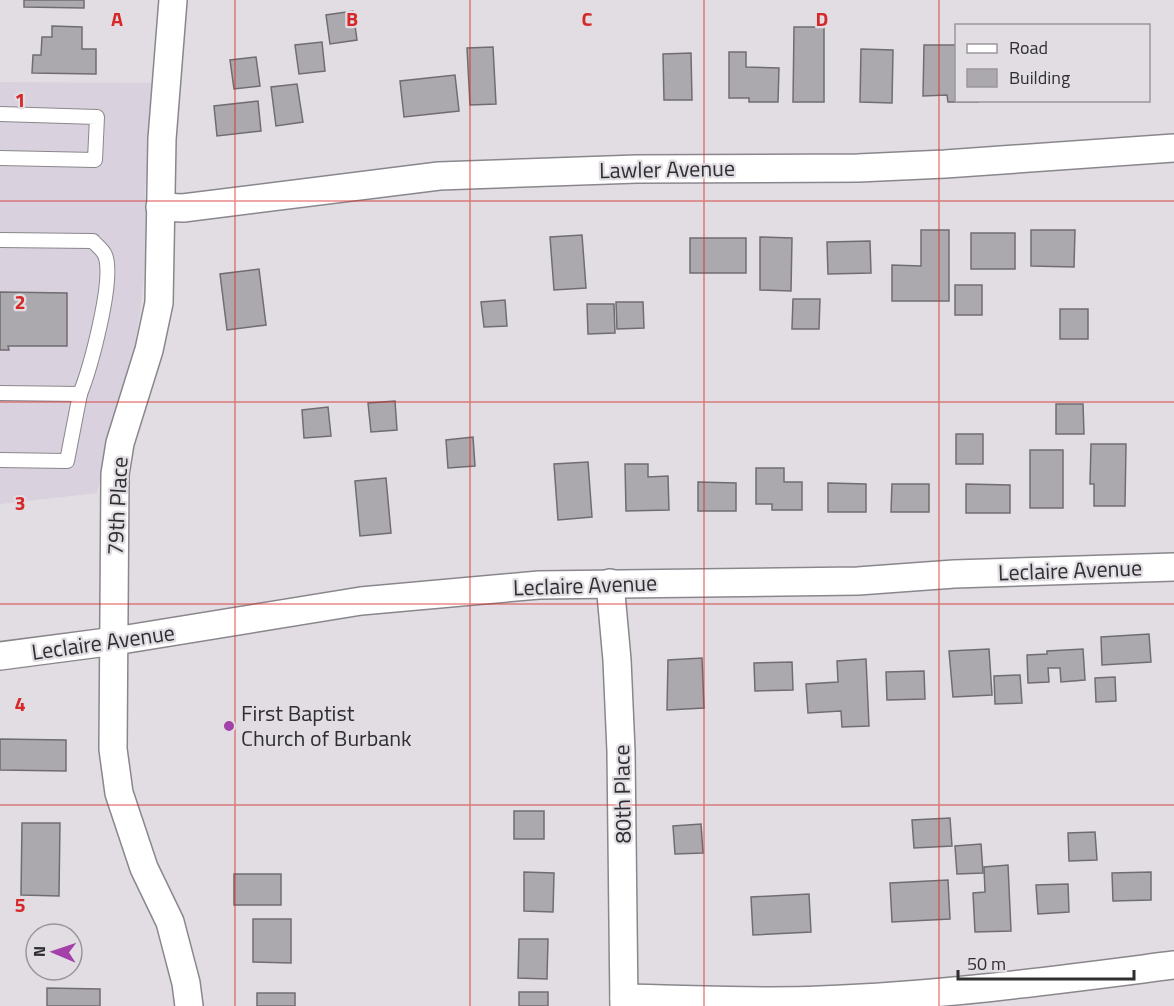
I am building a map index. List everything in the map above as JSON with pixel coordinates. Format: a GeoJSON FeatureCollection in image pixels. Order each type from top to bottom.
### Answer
{"type":"FeatureCollection","features":[{"type":"Feature","properties":{"kind":"street","name":"79th Place"},"geometry":{"type":"LineString","coordinates":[[172,0],[162,139],[159,303],[155,325],[120,443],[115,474],[113,749],[119,793],[144,868],[170,922],[186,983],[189,1006]]}},
{"type":"Feature","properties":{"kind":"street","name":"Lawler Avenue"},"geometry":{"type":"LineString","coordinates":[[160,207],[183,208],[439,176],[638,169],[858,168],[1174,148]]}},
{"type":"Feature","properties":{"kind":"street","name":"Leclaire Avenue"},"geometry":{"type":"LineString","coordinates":[[0,656],[115,641],[361,601],[539,585],[858,581],[954,574],[1174,567]]}},
{"type":"Feature","properties":{"kind":"street","name":"80th Place"},"geometry":{"type":"LineString","coordinates":[[610,583],[617,660],[621,751],[624,1002]]}},
{"type":"Feature","properties":{"kind":"street"},"geometry":{"type":"LineString","coordinates":[[624,1002],[818,1001],[888,997],[1001,987],[1174,965]]}},
{"type":"Feature","properties":{"kind":"lane"},"geometry":{"type":"LineString","coordinates":[[0,114],[97,117],[95,160],[0,158]]}},
{"type":"Feature","properties":{"kind":"lane"},"geometry":{"type":"LineString","coordinates":[[0,240],[93,241],[105,255],[107,279],[67,461],[0,460]]}},
{"type":"Feature","properties":{"kind":"lane"},"geometry":{"type":"LineString","coordinates":[[0,393],[80,394]]}},
{"type":"Feature","properties":{"kind":"shaded area"},"geometry":{"type":"Polygon","coordinates":[[[0,82],[151,83],[145,193],[146,255],[140,313],[135,346],[119,397],[97,493],[0,504],[0,82]]]}},
{"type":"Feature","properties":{"kind":"building"},"geometry":{"type":"Polygon","coordinates":[[[24,0],[84,0],[84,8],[24,7],[24,0]]]}},
{"type":"Feature","properties":{"kind":"building"},"geometry":{"type":"Polygon","coordinates":[[[353,11],[357,40],[330,44],[326,15],[353,11]]]}},
{"type":"Feature","properties":{"kind":"building"},"geometry":{"type":"Polygon","coordinates":[[[52,26],[82,27],[82,49],[96,49],[96,74],[32,73],[33,55],[41,55],[42,37],[52,37],[52,26]]]}},
{"type":"Feature","properties":{"kind":"building"},"geometry":{"type":"Polygon","coordinates":[[[794,27],[824,27],[824,102],[793,102],[794,27]]]}},
{"type":"Feature","properties":{"kind":"building"},"geometry":{"type":"Polygon","coordinates":[[[322,42],[325,71],[299,74],[295,45],[322,42]]]}},
{"type":"Feature","properties":{"kind":"building"},"geometry":{"type":"Polygon","coordinates":[[[924,45],[955,45],[955,102],[948,102],[947,95],[923,96],[924,45]]]}},
{"type":"Feature","properties":{"kind":"building"},"geometry":{"type":"Polygon","coordinates":[[[493,47],[496,104],[470,105],[467,48],[493,47]]]}},
{"type":"Feature","properties":{"kind":"building"},"geometry":{"type":"Polygon","coordinates":[[[861,49],[893,50],[892,103],[860,102],[861,49]]]}},
{"type":"Feature","properties":{"kind":"building"},"geometry":{"type":"Polygon","coordinates":[[[729,52],[746,52],[746,67],[779,68],[778,102],[749,102],[749,98],[729,98],[729,52]]]}},
{"type":"Feature","properties":{"kind":"building"},"geometry":{"type":"Polygon","coordinates":[[[691,53],[692,100],[664,100],[663,54],[691,53]]]}},
{"type":"Feature","properties":{"kind":"building"},"geometry":{"type":"Polygon","coordinates":[[[256,57],[260,86],[234,89],[230,60],[256,57]]]}},
{"type":"Feature","properties":{"kind":"building"},"geometry":{"type":"Polygon","coordinates":[[[455,75],[459,111],[404,117],[400,81],[455,75]]]}},
{"type":"Feature","properties":{"kind":"building"},"geometry":{"type":"Polygon","coordinates":[[[297,84],[303,122],[276,126],[271,87],[297,84]]]}},
{"type":"Feature","properties":{"kind":"building"},"geometry":{"type":"Polygon","coordinates":[[[258,101],[261,131],[217,136],[214,106],[258,101]]]}},
{"type":"Feature","properties":{"kind":"building"},"geometry":{"type":"Polygon","coordinates":[[[921,230],[949,230],[949,301],[892,301],[892,265],[921,266],[921,230]]]}},
{"type":"Feature","properties":{"kind":"building"},"geometry":{"type":"Polygon","coordinates":[[[1031,230],[1075,230],[1074,267],[1031,266],[1031,230]]]}},
{"type":"Feature","properties":{"kind":"building"},"geometry":{"type":"Polygon","coordinates":[[[971,233],[1015,233],[1015,269],[971,269],[971,233]]]}},
{"type":"Feature","properties":{"kind":"building"},"geometry":{"type":"Polygon","coordinates":[[[582,235],[586,288],[554,290],[550,237],[582,235]]]}},
{"type":"Feature","properties":{"kind":"building"},"geometry":{"type":"Polygon","coordinates":[[[760,237],[792,238],[791,291],[760,290],[760,237]]]}},
{"type":"Feature","properties":{"kind":"building"},"geometry":{"type":"Polygon","coordinates":[[[690,238],[746,238],[746,273],[690,273],[690,238]]]}},
{"type":"Feature","properties":{"kind":"building"},"geometry":{"type":"Polygon","coordinates":[[[870,241],[871,273],[828,274],[827,242],[870,241]]]}},
{"type":"Feature","properties":{"kind":"building"},"geometry":{"type":"Polygon","coordinates":[[[259,269],[266,325],[227,330],[220,274],[259,269]]]}},
{"type":"Feature","properties":{"kind":"building"},"geometry":{"type":"Polygon","coordinates":[[[955,285],[982,285],[982,315],[955,315],[955,285]]]}},
{"type":"Feature","properties":{"kind":"building"},"geometry":{"type":"Polygon","coordinates":[[[0,292],[67,293],[67,346],[8,346],[9,350],[0,350],[0,292]]]}},
{"type":"Feature","properties":{"kind":"building"},"geometry":{"type":"Polygon","coordinates":[[[793,299],[820,299],[819,329],[792,329],[793,299]]]}},
{"type":"Feature","properties":{"kind":"building"},"geometry":{"type":"Polygon","coordinates":[[[505,300],[507,326],[484,327],[481,302],[505,300]]]}},
{"type":"Feature","properties":{"kind":"building"},"geometry":{"type":"Polygon","coordinates":[[[616,302],[643,302],[644,328],[617,329],[616,302]]]}},
{"type":"Feature","properties":{"kind":"building"},"geometry":{"type":"Polygon","coordinates":[[[587,304],[614,304],[615,333],[588,334],[587,304]]]}},
{"type":"Feature","properties":{"kind":"building"},"geometry":{"type":"Polygon","coordinates":[[[1060,309],[1088,309],[1088,339],[1060,339],[1060,309]]]}},
{"type":"Feature","properties":{"kind":"building"},"geometry":{"type":"Polygon","coordinates":[[[395,401],[397,430],[371,432],[368,403],[395,401]]]}},
{"type":"Feature","properties":{"kind":"building"},"geometry":{"type":"Polygon","coordinates":[[[1056,404],[1083,404],[1084,434],[1056,434],[1056,404]]]}},
{"type":"Feature","properties":{"kind":"building"},"geometry":{"type":"Polygon","coordinates":[[[328,407],[331,436],[304,438],[302,410],[328,407]]]}},
{"type":"Feature","properties":{"kind":"building"},"geometry":{"type":"Polygon","coordinates":[[[956,434],[983,434],[983,464],[956,464],[956,434]]]}},
{"type":"Feature","properties":{"kind":"building"},"geometry":{"type":"Polygon","coordinates":[[[473,437],[475,466],[448,468],[446,440],[473,437]]]}},
{"type":"Feature","properties":{"kind":"building"},"geometry":{"type":"Polygon","coordinates":[[[1091,444],[1126,444],[1125,506],[1094,506],[1094,484],[1090,484],[1091,444]]]}},
{"type":"Feature","properties":{"kind":"building"},"geometry":{"type":"Polygon","coordinates":[[[1030,450],[1063,450],[1063,508],[1030,508],[1030,450]]]}},
{"type":"Feature","properties":{"kind":"building"},"geometry":{"type":"Polygon","coordinates":[[[588,462],[592,517],[558,520],[554,464],[588,462]]]}},
{"type":"Feature","properties":{"kind":"building"},"geometry":{"type":"Polygon","coordinates":[[[625,464],[648,464],[648,477],[668,476],[669,510],[626,511],[625,464]]]}},
{"type":"Feature","properties":{"kind":"building"},"geometry":{"type":"Polygon","coordinates":[[[756,468],[784,468],[784,482],[802,482],[802,510],[772,510],[772,504],[756,504],[756,468]]]}},
{"type":"Feature","properties":{"kind":"building"},"geometry":{"type":"Polygon","coordinates":[[[386,478],[391,533],[360,536],[355,481],[386,478]]]}},
{"type":"Feature","properties":{"kind":"building"},"geometry":{"type":"Polygon","coordinates":[[[698,482],[736,483],[736,511],[698,511],[698,482]]]}},
{"type":"Feature","properties":{"kind":"building"},"geometry":{"type":"Polygon","coordinates":[[[828,483],[866,484],[866,512],[828,512],[828,483]]]}},
{"type":"Feature","properties":{"kind":"building"},"geometry":{"type":"Polygon","coordinates":[[[892,484],[929,484],[929,512],[891,512],[892,484]]]}},
{"type":"Feature","properties":{"kind":"building"},"geometry":{"type":"Polygon","coordinates":[[[966,484],[1010,485],[1010,513],[966,513],[966,484]]]}},
{"type":"Feature","properties":{"kind":"building"},"geometry":{"type":"Polygon","coordinates":[[[1149,634],[1151,662],[1102,665],[1101,637],[1149,634]]]}},
{"type":"Feature","properties":{"kind":"building"},"geometry":{"type":"Polygon","coordinates":[[[989,649],[992,695],[953,697],[949,651],[989,649]]]}},
{"type":"Feature","properties":{"kind":"building"},"geometry":{"type":"Polygon","coordinates":[[[1083,649],[1085,680],[1061,682],[1060,668],[1048,668],[1049,682],[1028,683],[1027,655],[1047,654],[1047,651],[1083,649]]]}},
{"type":"Feature","properties":{"kind":"building"},"geometry":{"type":"Polygon","coordinates":[[[702,658],[704,708],[667,710],[668,660],[702,658]]]}},
{"type":"Feature","properties":{"kind":"building"},"geometry":{"type":"Polygon","coordinates":[[[866,659],[869,726],[842,727],[841,711],[808,713],[806,684],[838,682],[837,661],[866,659]]]}},
{"type":"Feature","properties":{"kind":"building"},"geometry":{"type":"Polygon","coordinates":[[[792,662],[793,690],[755,691],[754,663],[792,662]]]}},
{"type":"Feature","properties":{"kind":"building"},"geometry":{"type":"Polygon","coordinates":[[[924,671],[925,699],[887,700],[886,672],[924,671]]]}},
{"type":"Feature","properties":{"kind":"building"},"geometry":{"type":"Polygon","coordinates":[[[1020,675],[1022,703],[995,704],[994,676],[1020,675]]]}},
{"type":"Feature","properties":{"kind":"building"},"geometry":{"type":"Polygon","coordinates":[[[1115,677],[1116,701],[1096,702],[1095,678],[1115,677]]]}},
{"type":"Feature","properties":{"kind":"building"},"geometry":{"type":"Polygon","coordinates":[[[0,739],[66,740],[66,771],[0,770],[0,739]]]}},
{"type":"Feature","properties":{"kind":"building"},"geometry":{"type":"Polygon","coordinates":[[[514,811],[544,811],[544,839],[514,839],[514,811]]]}},
{"type":"Feature","properties":{"kind":"building"},"geometry":{"type":"Polygon","coordinates":[[[950,818],[952,846],[914,848],[912,820],[950,818]]]}},
{"type":"Feature","properties":{"kind":"building"},"geometry":{"type":"Polygon","coordinates":[[[22,823],[60,823],[59,896],[21,895],[22,823]]]}},
{"type":"Feature","properties":{"kind":"building"},"geometry":{"type":"Polygon","coordinates":[[[701,824],[703,853],[675,854],[673,826],[701,824]]]}},
{"type":"Feature","properties":{"kind":"building"},"geometry":{"type":"Polygon","coordinates":[[[1095,832],[1097,860],[1069,861],[1068,833],[1095,832]]]}},
{"type":"Feature","properties":{"kind":"building"},"geometry":{"type":"Polygon","coordinates":[[[981,844],[983,873],[957,874],[955,846],[981,844]]]}},
{"type":"Feature","properties":{"kind":"building"},"geometry":{"type":"Polygon","coordinates":[[[1008,865],[1011,931],[975,932],[973,893],[985,892],[984,867],[1008,865]]]}},
{"type":"Feature","properties":{"kind":"building"},"geometry":{"type":"Polygon","coordinates":[[[524,872],[554,873],[553,912],[524,911],[524,872]]]}},
{"type":"Feature","properties":{"kind":"building"},"geometry":{"type":"Polygon","coordinates":[[[1151,872],[1151,900],[1113,901],[1112,873],[1151,872]]]}},
{"type":"Feature","properties":{"kind":"building"},"geometry":{"type":"Polygon","coordinates":[[[234,874],[281,874],[281,905],[234,905],[234,874]]]}},
{"type":"Feature","properties":{"kind":"building"},"geometry":{"type":"Polygon","coordinates":[[[948,880],[950,919],[892,922],[890,883],[948,880]]]}},
{"type":"Feature","properties":{"kind":"building"},"geometry":{"type":"Polygon","coordinates":[[[1068,884],[1069,912],[1038,914],[1036,885],[1068,884]]]}},
{"type":"Feature","properties":{"kind":"building"},"geometry":{"type":"Polygon","coordinates":[[[809,894],[811,932],[753,935],[751,897],[809,894]]]}},
{"type":"Feature","properties":{"kind":"building"},"geometry":{"type":"Polygon","coordinates":[[[253,919],[291,919],[291,963],[253,962],[253,919]]]}},
{"type":"Feature","properties":{"kind":"building"},"geometry":{"type":"Polygon","coordinates":[[[519,939],[548,939],[547,979],[518,978],[519,939]]]}},
{"type":"Feature","properties":{"kind":"building"},"geometry":{"type":"Polygon","coordinates":[[[47,988],[100,989],[100,1006],[47,1006],[47,988]]]}},
{"type":"Feature","properties":{"kind":"building"},"geometry":{"type":"Polygon","coordinates":[[[519,992],[548,992],[548,1006],[519,1006],[519,992]]]}},
{"type":"Feature","properties":{"kind":"building"},"geometry":{"type":"Polygon","coordinates":[[[257,993],[295,993],[295,1006],[257,1006],[257,993]]]}},
{"type":"Feature","properties":{"kind":"place","name":"First Baptist Church of Burbank"},"geometry":{"type":"Point","coordinates":[229,726]}}]}
